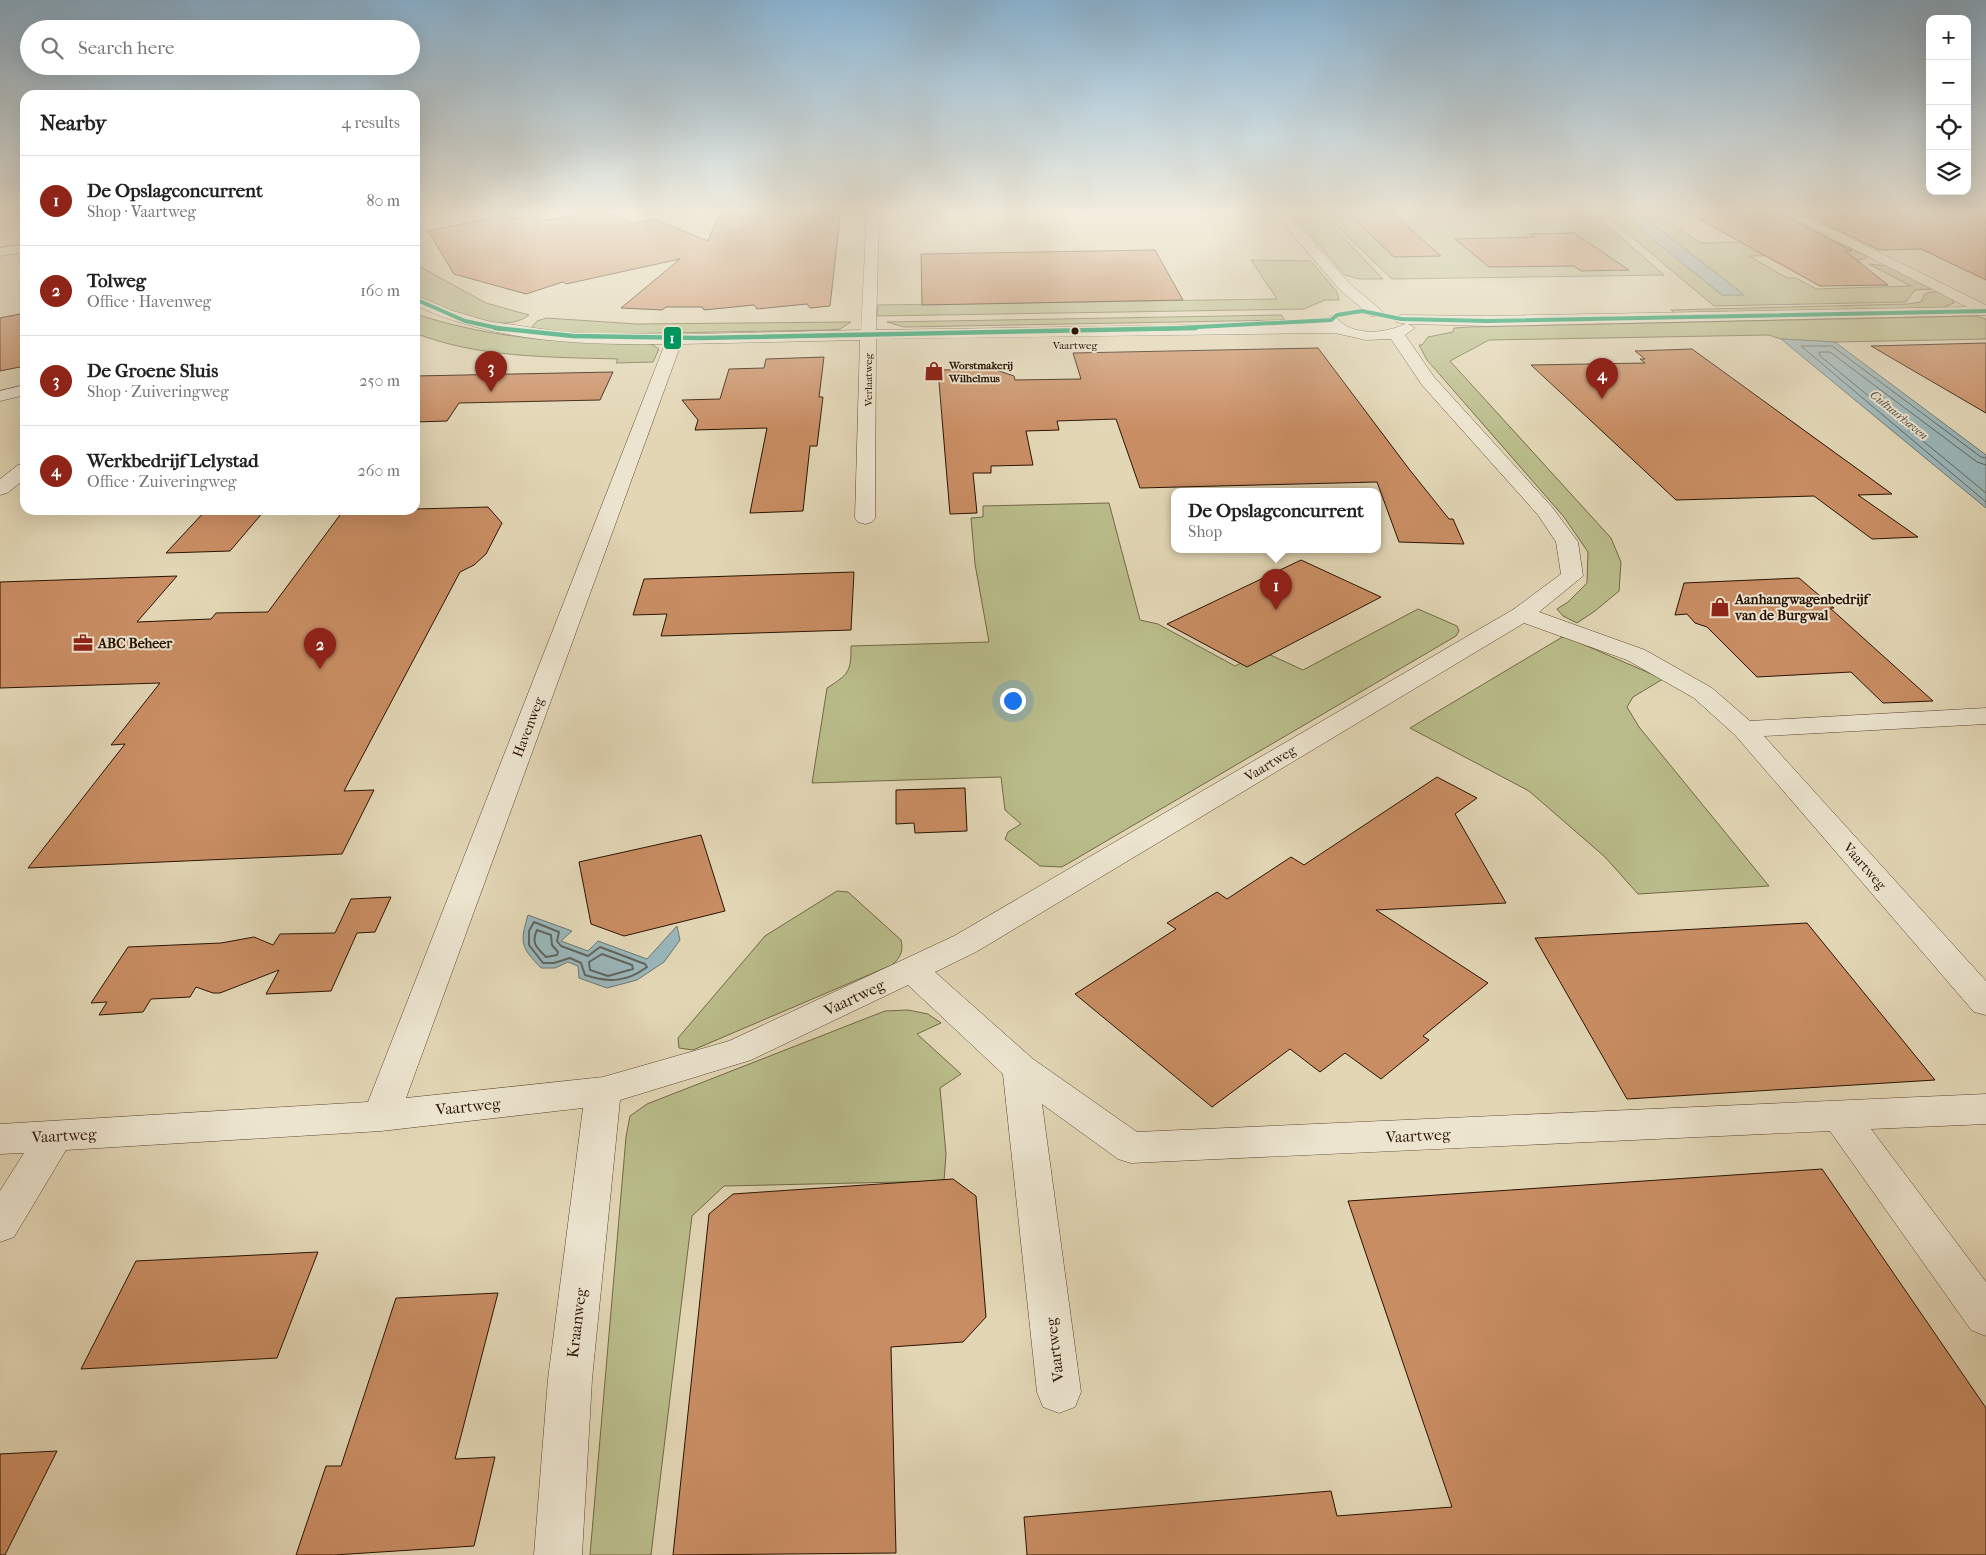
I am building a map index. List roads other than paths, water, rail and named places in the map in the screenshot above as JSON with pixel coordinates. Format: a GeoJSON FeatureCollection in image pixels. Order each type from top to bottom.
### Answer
{"type":"FeatureCollection","features":[{"type":"Feature","properties":{"kind":"street","name":"Verlaatweg"},"geometry":{"type":"LineString","coordinates":[[865,518],[870,286]]}},
{"type":"Feature","properties":{"kind":"street"},"geometry":{"type":"LineString","coordinates":[[1935,286],[1986,311]]}},
{"type":"Feature","properties":{"kind":"street"},"geometry":{"type":"LineString","coordinates":[[1345,287],[1349,302],[1349,312]]}},
{"type":"Feature","properties":{"kind":"street"},"geometry":{"type":"LineString","coordinates":[[1345,287],[1376,312],[1401,327]]}},
{"type":"Feature","properties":{"kind":"street"},"geometry":{"type":"LineString","coordinates":[[420,305],[474,323],[515,332],[563,336],[675,339],[1334,324],[1352,333],[1372,336],[1401,327],[1488,321],[1986,311]]}},
{"type":"Feature","properties":{"kind":"street"},"geometry":{"type":"LineString","coordinates":[[1334,324],[1336,315],[1349,312],[1376,312]]}},
{"type":"Feature","properties":{"kind":"street","name":"Vaartweg"},"geometry":{"type":"LineString","coordinates":[[1401,327],[1428,380]]}},
{"type":"Feature","properties":{"kind":"street","name":"Vaartweg"},"geometry":{"type":"LineString","coordinates":[[0,1139],[381,1116],[603,1091],[739,1051],[912,970],[973,938],[1522,614],[1572,576],[1567,542],[1545,511],[1428,380],[1372,336]]}},
{"type":"Feature","properties":{"kind":"street","name":"Havenweg"},"geometry":{"type":"LineString","coordinates":[[381,1116],[675,339]]}},
{"type":"Feature","properties":{"kind":"street"},"geometry":{"type":"LineString","coordinates":[[0,396],[20,391]]}},
{"type":"Feature","properties":{"kind":"street"},"geometry":{"type":"LineString","coordinates":[[0,489],[20,472]]}},
{"type":"Feature","properties":{"kind":"street","name":"Vaartweg"},"geometry":{"type":"LineString","coordinates":[[1522,614],[1636,655],[1702,692],[1744,729],[1986,1003]]}},
{"type":"Feature","properties":{"kind":"street"},"geometry":{"type":"LineString","coordinates":[[1744,729],[1986,716]]}},
{"type":"Feature","properties":{"kind":"street","name":"Vaartweg"},"geometry":{"type":"LineString","coordinates":[[912,970],[1020,1069],[1131,1148],[1986,1109]]}},
{"type":"Feature","properties":{"kind":"street","name":"Vaartweg"},"geometry":{"type":"LineString","coordinates":[[1020,1069],[1059,1392]]}},
{"type":"Feature","properties":{"kind":"street","name":"Kraanweg"},"geometry":{"type":"LineString","coordinates":[[558,1555],[570,1379],[603,1091]]}},
{"type":"Feature","properties":{"kind":"street"},"geometry":{"type":"LineString","coordinates":[[1840,1116],[1986,1316]]}},
{"type":"Feature","properties":{"kind":"street"},"geometry":{"type":"LineString","coordinates":[[0,1225],[55,1136]]}},
{"type":"Feature","properties":{"kind":"water"},"geometry":{"type":"Polygon","coordinates":[[[1710,286],[1732,286],[1744,295],[1722,295],[1710,286]]]}},
{"type":"Feature","properties":{"kind":"water","name":"Cultuurhaven"},"geometry":{"type":"Polygon","coordinates":[[[1781,339],[1835,342],[1986,455],[1986,508],[1781,339]]]}},
{"type":"Feature","properties":{"kind":"water"},"geometry":{"type":"Polygon","coordinates":[[[528,915],[572,931],[561,941],[588,951],[598,941],[647,959],[677,926],[680,940],[664,962],[637,980],[607,988],[579,978],[578,966],[568,962],[555,968],[541,968],[529,954],[524,944],[523,938],[528,915]]]}},
{"type":"Feature","properties":{"kind":"place","name":"Vaartweg"},"geometry":{"type":"Point","coordinates":[1075,331]}},
{"type":"Feature","properties":{"kind":"place","name":"Worstmakerij Wilhelmus"},"geometry":{"type":"Point","coordinates":[934,371]}},
{"type":"Feature","properties":{"kind":"place","name":"De Groene Sluis"},"geometry":{"type":"Point","coordinates":[491,392]}},
{"type":"Feature","properties":{"kind":"place","name":"Werkbedrijf Lelystad"},"geometry":{"type":"Point","coordinates":[1602,399]}},
{"type":"Feature","properties":{"kind":"place","name":"Aanhangwagenbedrijf van de Burgwal"},"geometry":{"type":"Point","coordinates":[1720,607]}},
{"type":"Feature","properties":{"kind":"place","name":"De Opslagconcurrent"},"geometry":{"type":"Point","coordinates":[1276,610]}},
{"type":"Feature","properties":{"kind":"place","name":"ABC Beheer"},"geometry":{"type":"Point","coordinates":[83,643]}},
{"type":"Feature","properties":{"kind":"place","name":"Tolweg"},"geometry":{"type":"Point","coordinates":[320,669]}}]}
